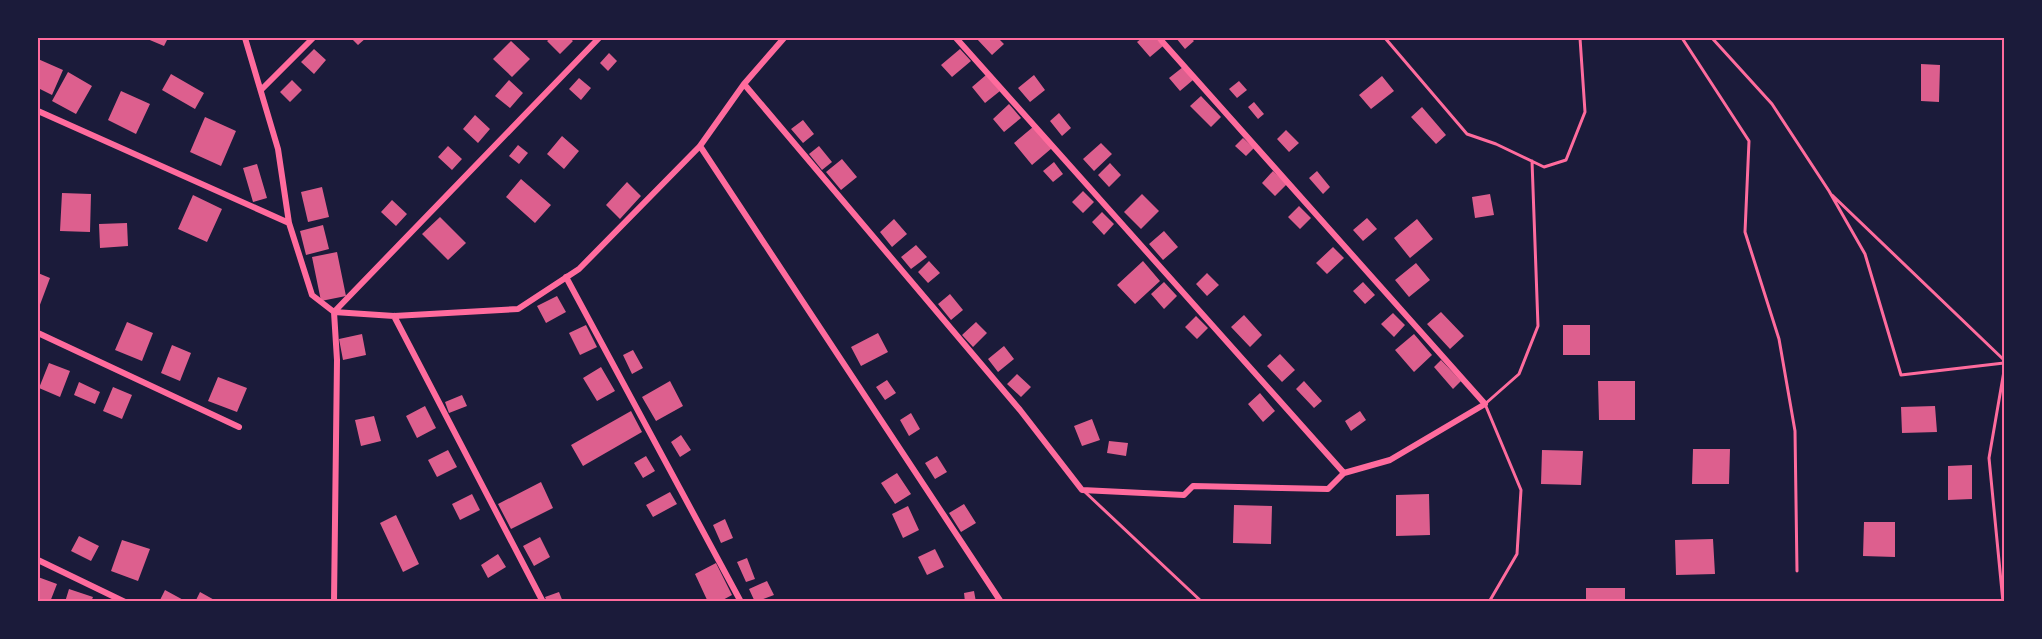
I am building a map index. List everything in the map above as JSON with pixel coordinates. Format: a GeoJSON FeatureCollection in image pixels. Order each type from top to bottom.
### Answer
{"type":"FeatureCollection","features":[{"type":"Feature","properties":{"kind":"street"},"geometry":{"type":"LineString","coordinates":[[245,38],[278,149],[290,223],[312,295],[334,312],[394,316],[518,309],[579,269],[700,146],[744,84],[784,38]]}},
{"type":"Feature","properties":{"kind":"street"},"geometry":{"type":"LineString","coordinates":[[261,90],[313,38]]}},
{"type":"Feature","properties":{"kind":"street"},"geometry":{"type":"LineString","coordinates":[[334,602],[337,360],[334,312],[599,38]]}},
{"type":"Feature","properties":{"kind":"street"},"geometry":{"type":"LineString","coordinates":[[956,38],[1344,472]]}},
{"type":"Feature","properties":{"kind":"street"},"geometry":{"type":"LineString","coordinates":[[744,84],[1020,410],[1082,490],[1184,495],[1193,486],[1328,489],[1344,472],[1390,460],[1485,404],[1159,38]]}},
{"type":"Feature","properties":{"kind":"street"},"geometry":{"type":"LineString","coordinates":[[38,111],[290,223]]}},
{"type":"Feature","properties":{"kind":"street"},"geometry":{"type":"LineString","coordinates":[[700,146],[1001,602]]}},
{"type":"Feature","properties":{"kind":"street"},"geometry":{"type":"LineString","coordinates":[[566,277],[741,602]]}},
{"type":"Feature","properties":{"kind":"street"},"geometry":{"type":"LineString","coordinates":[[394,316],[543,602]]}},
{"type":"Feature","properties":{"kind":"street"},"geometry":{"type":"LineString","coordinates":[[38,333],[239,427]]}},
{"type":"Feature","properties":{"kind":"street"},"geometry":{"type":"LineString","coordinates":[[38,560],[125,602]]}},
{"type":"Feature","properties":{"kind":"lane"},"geometry":{"type":"LineString","coordinates":[[1385,38],[1467,134],[1496,144],[1544,168],[1566,160],[1585,112],[1580,38]]}},
{"type":"Feature","properties":{"kind":"lane"},"geometry":{"type":"LineString","coordinates":[[1682,38],[1749,141],[1745,232],[1779,339],[1795,432],[1797,571]]}},
{"type":"Feature","properties":{"kind":"lane"},"geometry":{"type":"LineString","coordinates":[[1712,38],[1772,104],[1829,191],[1865,254],[1901,375],[2004,361]]}},
{"type":"Feature","properties":{"kind":"lane"},"geometry":{"type":"LineString","coordinates":[[1489,602],[1517,554],[1521,490],[1485,404],[1519,374],[1538,326],[1532,161]]}},
{"type":"Feature","properties":{"kind":"lane"},"geometry":{"type":"LineString","coordinates":[[1829,191],[2004,361]]}},
{"type":"Feature","properties":{"kind":"lane"},"geometry":{"type":"LineString","coordinates":[[2003,602],[1989,458],[2004,371]]}},
{"type":"Feature","properties":{"kind":"lane"},"geometry":{"type":"LineString","coordinates":[[1082,490],[1202,602]]}},
{"type":"Feature","properties":{"kind":"building"},"geometry":{"type":"Polygon","coordinates":[[[145,38],[168,38],[164,46],[145,38]]]}},
{"type":"Feature","properties":{"kind":"building"},"geometry":{"type":"Polygon","coordinates":[[[351,38],[366,38],[358,45],[351,38]]]}},
{"type":"Feature","properties":{"kind":"building"},"geometry":{"type":"Polygon","coordinates":[[[551,38],[569,38],[573,41],[560,54],[547,41],[551,38]]]}},
{"type":"Feature","properties":{"kind":"building"},"geometry":{"type":"Polygon","coordinates":[[[976,38],[998,38],[1004,44],[992,55],[976,38]]]}},
{"type":"Feature","properties":{"kind":"building"},"geometry":{"type":"Polygon","coordinates":[[[1142,38],[1155,38],[1163,46],[1150,57],[1137,42],[1142,38]]]}},
{"type":"Feature","properties":{"kind":"building"},"geometry":{"type":"Polygon","coordinates":[[[1176,38],[1191,38],[1194,41],[1185,49],[1176,38]]]}},
{"type":"Feature","properties":{"kind":"building"},"geometry":{"type":"Polygon","coordinates":[[[511,41],[530,59],[512,77],[493,59],[511,41]]]}},
{"type":"Feature","properties":{"kind":"building"},"geometry":{"type":"Polygon","coordinates":[[[314,49],[326,60],[314,74],[301,62],[314,49]]]}},
{"type":"Feature","properties":{"kind":"building"},"geometry":{"type":"Polygon","coordinates":[[[960,49],[971,61],[952,77],[941,65],[960,49]]]}},
{"type":"Feature","properties":{"kind":"building"},"geometry":{"type":"Polygon","coordinates":[[[609,53],[617,61],[608,71],[600,63],[609,53]]]}},
{"type":"Feature","properties":{"kind":"building"},"geometry":{"type":"Polygon","coordinates":[[[38,59],[63,70],[52,95],[38,88],[38,59]]]}},
{"type":"Feature","properties":{"kind":"building"},"geometry":{"type":"Polygon","coordinates":[[[1921,64],[1940,65],[1939,102],[1921,101],[1921,64]]]}},
{"type":"Feature","properties":{"kind":"building"},"geometry":{"type":"Polygon","coordinates":[[[1183,67],[1193,80],[1180,91],[1169,78],[1183,67]]]}},
{"type":"Feature","properties":{"kind":"building"},"geometry":{"type":"Polygon","coordinates":[[[68,72],[92,86],[76,114],[52,101],[68,72]]]}},
{"type":"Feature","properties":{"kind":"building"},"geometry":{"type":"Polygon","coordinates":[[[171,74],[204,93],[195,109],[162,90],[171,74]]]}},
{"type":"Feature","properties":{"kind":"building"},"geometry":{"type":"Polygon","coordinates":[[[986,75],[1000,91],[985,103],[972,87],[986,75]]]}},
{"type":"Feature","properties":{"kind":"building"},"geometry":{"type":"Polygon","coordinates":[[[1034,75],[1045,90],[1030,102],[1018,88],[1034,75]]]}},
{"type":"Feature","properties":{"kind":"building"},"geometry":{"type":"Polygon","coordinates":[[[1382,76],[1394,91],[1371,109],[1359,95],[1382,76]]]}},
{"type":"Feature","properties":{"kind":"building"},"geometry":{"type":"Polygon","coordinates":[[[579,78],[591,88],[581,100],[569,89],[579,78]]]}},
{"type":"Feature","properties":{"kind":"building"},"geometry":{"type":"Polygon","coordinates":[[[292,80],[302,90],[290,102],[280,92],[292,80]]]}},
{"type":"Feature","properties":{"kind":"building"},"geometry":{"type":"Polygon","coordinates":[[[509,80],[523,93],[510,108],[495,96],[509,80]]]}},
{"type":"Feature","properties":{"kind":"building"},"geometry":{"type":"Polygon","coordinates":[[[1239,81],[1247,90],[1237,98],[1229,89],[1239,81]]]}},
{"type":"Feature","properties":{"kind":"building"},"geometry":{"type":"Polygon","coordinates":[[[121,91],[150,104],[136,134],[108,120],[121,91]]]}},
{"type":"Feature","properties":{"kind":"building"},"geometry":{"type":"Polygon","coordinates":[[[1201,96],[1221,117],[1211,127],[1190,106],[1201,96]]]}},
{"type":"Feature","properties":{"kind":"building"},"geometry":{"type":"Polygon","coordinates":[[[1254,102],[1264,114],[1258,119],[1248,107],[1254,102]]]}},
{"type":"Feature","properties":{"kind":"building"},"geometry":{"type":"Polygon","coordinates":[[[1009,104],[1021,118],[1004,132],[993,119],[1009,104]]]}},
{"type":"Feature","properties":{"kind":"building"},"geometry":{"type":"Polygon","coordinates":[[[1422,107],[1446,135],[1436,144],[1411,117],[1422,107]]]}},
{"type":"Feature","properties":{"kind":"building"},"geometry":{"type":"Polygon","coordinates":[[[1059,113],[1071,128],[1062,136],[1050,121],[1059,113]]]}},
{"type":"Feature","properties":{"kind":"building"},"geometry":{"type":"Polygon","coordinates":[[[475,115],[490,129],[478,143],[463,129],[475,115]]]}},
{"type":"Feature","properties":{"kind":"building"},"geometry":{"type":"Polygon","coordinates":[[[205,117],[236,131],[221,166],[190,152],[205,117]]]}},
{"type":"Feature","properties":{"kind":"building"},"geometry":{"type":"Polygon","coordinates":[[[803,120],[814,134],[803,143],[791,129],[803,120]]]}},
{"type":"Feature","properties":{"kind":"building"},"geometry":{"type":"Polygon","coordinates":[[[1033,127],[1052,148],[1032,165],[1014,143],[1033,127]]]}},
{"type":"Feature","properties":{"kind":"building"},"geometry":{"type":"Polygon","coordinates":[[[1286,130],[1299,143],[1289,152],[1277,139],[1286,130]]]}},
{"type":"Feature","properties":{"kind":"building"},"geometry":{"type":"Polygon","coordinates":[[[562,136],[579,151],[564,169],[547,154],[562,136]]]}},
{"type":"Feature","properties":{"kind":"building"},"geometry":{"type":"Polygon","coordinates":[[[1243,138],[1254,148],[1246,156],[1235,146],[1243,138]]]}},
{"type":"Feature","properties":{"kind":"building"},"geometry":{"type":"Polygon","coordinates":[[[1101,143],[1112,154],[1094,171],[1083,159],[1101,143]]]}},
{"type":"Feature","properties":{"kind":"building"},"geometry":{"type":"Polygon","coordinates":[[[518,145],[528,153],[519,164],[509,156],[518,145]]]}},
{"type":"Feature","properties":{"kind":"building"},"geometry":{"type":"Polygon","coordinates":[[[448,146],[462,159],[452,170],[438,157],[448,146]]]}},
{"type":"Feature","properties":{"kind":"building"},"geometry":{"type":"Polygon","coordinates":[[[819,146],[832,162],[822,170],[809,154],[819,146]]]}},
{"type":"Feature","properties":{"kind":"building"},"geometry":{"type":"Polygon","coordinates":[[[842,159],[857,177],[841,190],[826,172],[842,159]]]}},
{"type":"Feature","properties":{"kind":"building"},"geometry":{"type":"Polygon","coordinates":[[[1054,162],[1063,174],[1053,182],[1043,171],[1054,162]]]}},
{"type":"Feature","properties":{"kind":"building"},"geometry":{"type":"Polygon","coordinates":[[[1110,163],[1121,175],[1109,187],[1098,175],[1110,163]]]}},
{"type":"Feature","properties":{"kind":"building"},"geometry":{"type":"Polygon","coordinates":[[[257,164],[267,198],[253,202],[243,168],[257,164]]]}},
{"type":"Feature","properties":{"kind":"building"},"geometry":{"type":"Polygon","coordinates":[[[1273,171],[1287,184],[1275,196],[1262,183],[1273,171]]]}},
{"type":"Feature","properties":{"kind":"building"},"geometry":{"type":"Polygon","coordinates":[[[1317,171],[1330,187],[1323,194],[1309,178],[1317,171]]]}},
{"type":"Feature","properties":{"kind":"building"},"geometry":{"type":"Polygon","coordinates":[[[521,179],[551,205],[535,223],[506,197],[521,179]]]}},
{"type":"Feature","properties":{"kind":"building"},"geometry":{"type":"Polygon","coordinates":[[[627,182],[641,196],[620,219],[606,205],[627,182]]]}},
{"type":"Feature","properties":{"kind":"building"},"geometry":{"type":"Polygon","coordinates":[[[322,187],[329,217],[308,222],[301,192],[322,187]]]}},
{"type":"Feature","properties":{"kind":"building"},"geometry":{"type":"Polygon","coordinates":[[[1083,191],[1094,202],[1083,213],[1072,202],[1083,191]]]}},
{"type":"Feature","properties":{"kind":"building"},"geometry":{"type":"Polygon","coordinates":[[[62,193],[91,194],[90,232],[60,231],[62,193]]]}},
{"type":"Feature","properties":{"kind":"building"},"geometry":{"type":"Polygon","coordinates":[[[1142,194],[1159,211],[1141,229],[1124,212],[1142,194]]]}},
{"type":"Feature","properties":{"kind":"building"},"geometry":{"type":"Polygon","coordinates":[[[1490,194],[1494,215],[1475,218],[1472,197],[1490,194]]]}},
{"type":"Feature","properties":{"kind":"building"},"geometry":{"type":"Polygon","coordinates":[[[193,195],[222,209],[207,242],[178,229],[193,195]]]}},
{"type":"Feature","properties":{"kind":"building"},"geometry":{"type":"Polygon","coordinates":[[[392,200],[407,214],[396,226],[381,212],[392,200]]]}},
{"type":"Feature","properties":{"kind":"building"},"geometry":{"type":"Polygon","coordinates":[[[1299,206],[1311,218],[1300,229],[1288,217],[1299,206]]]}},
{"type":"Feature","properties":{"kind":"building"},"geometry":{"type":"Polygon","coordinates":[[[1102,212],[1114,224],[1104,235],[1092,222],[1102,212]]]}},
{"type":"Feature","properties":{"kind":"building"},"geometry":{"type":"Polygon","coordinates":[[[440,217],[466,243],[448,260],[422,234],[440,217]]]}},
{"type":"Feature","properties":{"kind":"building"},"geometry":{"type":"Polygon","coordinates":[[[1367,218],[1377,229],[1363,241],[1353,230],[1367,218]]]}},
{"type":"Feature","properties":{"kind":"building"},"geometry":{"type":"Polygon","coordinates":[[[894,219],[907,234],[892,247],[880,232],[894,219]]]}},
{"type":"Feature","properties":{"kind":"building"},"geometry":{"type":"Polygon","coordinates":[[[1417,219],[1433,239],[1410,258],[1394,238],[1417,219]]]}},
{"type":"Feature","properties":{"kind":"building"},"geometry":{"type":"Polygon","coordinates":[[[127,223],[128,246],[100,248],[99,224],[127,223]]]}},
{"type":"Feature","properties":{"kind":"building"},"geometry":{"type":"Polygon","coordinates":[[[323,225],[329,249],[306,255],[300,231],[323,225]]]}},
{"type":"Feature","properties":{"kind":"building"},"geometry":{"type":"Polygon","coordinates":[[[1164,231],[1178,247],[1163,260],[1149,244],[1164,231]]]}},
{"type":"Feature","properties":{"kind":"building"},"geometry":{"type":"Polygon","coordinates":[[[916,245],[927,257],[911,269],[901,257],[916,245]]]}},
{"type":"Feature","properties":{"kind":"building"},"geometry":{"type":"Polygon","coordinates":[[[1333,247],[1344,258],[1327,274],[1316,263],[1333,247]]]}},
{"type":"Feature","properties":{"kind":"building"},"geometry":{"type":"Polygon","coordinates":[[[337,252],[346,296],[321,301],[312,257],[337,252]]]}},
{"type":"Feature","properties":{"kind":"building"},"geometry":{"type":"Polygon","coordinates":[[[929,261],[940,273],[928,283],[918,272],[929,261]]]}},
{"type":"Feature","properties":{"kind":"building"},"geometry":{"type":"Polygon","coordinates":[[[1143,261],[1160,281],[1135,304],[1117,285],[1143,261]]]}},
{"type":"Feature","properties":{"kind":"building"},"geometry":{"type":"Polygon","coordinates":[[[1416,263],[1430,280],[1409,297],[1395,280],[1416,263]]]}},
{"type":"Feature","properties":{"kind":"building"},"geometry":{"type":"Polygon","coordinates":[[[38,273],[50,278],[38,310],[38,273]]]}},
{"type":"Feature","properties":{"kind":"building"},"geometry":{"type":"Polygon","coordinates":[[[1207,273],[1219,285],[1207,296],[1196,284],[1207,273]]]}},
{"type":"Feature","properties":{"kind":"building"},"geometry":{"type":"Polygon","coordinates":[[[1164,282],[1177,296],[1164,309],[1151,294],[1164,282]]]}},
{"type":"Feature","properties":{"kind":"building"},"geometry":{"type":"Polygon","coordinates":[[[1363,282],[1375,295],[1365,304],[1353,291],[1363,282]]]}},
{"type":"Feature","properties":{"kind":"building"},"geometry":{"type":"Polygon","coordinates":[[[950,294],[963,310],[951,320],[938,304],[950,294]]]}},
{"type":"Feature","properties":{"kind":"building"},"geometry":{"type":"Polygon","coordinates":[[[557,296],[566,312],[546,323],[537,306],[557,296]]]}},
{"type":"Feature","properties":{"kind":"building"},"geometry":{"type":"Polygon","coordinates":[[[1441,312],[1464,336],[1450,349],[1427,324],[1441,312]]]}},
{"type":"Feature","properties":{"kind":"building"},"geometry":{"type":"Polygon","coordinates":[[[1393,313],[1405,325],[1394,337],[1381,324],[1393,313]]]}},
{"type":"Feature","properties":{"kind":"building"},"geometry":{"type":"Polygon","coordinates":[[[1244,315],[1262,335],[1250,347],[1231,327],[1244,315]]]}},
{"type":"Feature","properties":{"kind":"building"},"geometry":{"type":"Polygon","coordinates":[[[1196,316],[1208,328],[1197,339],[1185,327],[1196,316]]]}},
{"type":"Feature","properties":{"kind":"building"},"geometry":{"type":"Polygon","coordinates":[[[127,322],[153,333],[142,361],[115,350],[127,322]]]}},
{"type":"Feature","properties":{"kind":"building"},"geometry":{"type":"Polygon","coordinates":[[[976,322],[987,333],[973,347],[962,335],[976,322]]]}},
{"type":"Feature","properties":{"kind":"building"},"geometry":{"type":"Polygon","coordinates":[[[586,325],[597,347],[580,355],[569,333],[586,325]]]}},
{"type":"Feature","properties":{"kind":"building"},"geometry":{"type":"Polygon","coordinates":[[[1563,325],[1590,325],[1590,355],[1563,355],[1563,325]]]}},
{"type":"Feature","properties":{"kind":"building"},"geometry":{"type":"Polygon","coordinates":[[[878,333],[888,352],[861,366],[851,347],[878,333]]]}},
{"type":"Feature","properties":{"kind":"building"},"geometry":{"type":"Polygon","coordinates":[[[362,334],[366,355],[343,360],[339,339],[362,334]]]}},
{"type":"Feature","properties":{"kind":"building"},"geometry":{"type":"Polygon","coordinates":[[[1414,334],[1432,355],[1414,372],[1395,350],[1414,334]]]}},
{"type":"Feature","properties":{"kind":"building"},"geometry":{"type":"Polygon","coordinates":[[[172,345],[191,353],[180,381],[161,373],[172,345]]]}},
{"type":"Feature","properties":{"kind":"building"},"geometry":{"type":"Polygon","coordinates":[[[1004,346],[1014,359],[998,372],[988,359],[1004,346]]]}},
{"type":"Feature","properties":{"kind":"building"},"geometry":{"type":"Polygon","coordinates":[[[633,350],[643,368],[632,374],[623,355],[633,350]]]}},
{"type":"Feature","properties":{"kind":"building"},"geometry":{"type":"Polygon","coordinates":[[[1280,354],[1295,370],[1282,382],[1267,366],[1280,354]]]}},
{"type":"Feature","properties":{"kind":"building"},"geometry":{"type":"Polygon","coordinates":[[[1441,360],[1461,381],[1453,389],[1434,367],[1441,360]]]}},
{"type":"Feature","properties":{"kind":"building"},"geometry":{"type":"Polygon","coordinates":[[[49,363],[70,371],[60,397],[39,388],[49,363]]]}},
{"type":"Feature","properties":{"kind":"building"},"geometry":{"type":"Polygon","coordinates":[[[601,367],[615,391],[597,401],[583,378],[601,367]]]}},
{"type":"Feature","properties":{"kind":"building"},"geometry":{"type":"Polygon","coordinates":[[[1017,374],[1031,387],[1021,397],[1007,384],[1017,374]]]}},
{"type":"Feature","properties":{"kind":"building"},"geometry":{"type":"Polygon","coordinates":[[[218,377],[247,388],[237,412],[208,401],[218,377]]]}},
{"type":"Feature","properties":{"kind":"building"},"geometry":{"type":"Polygon","coordinates":[[[887,380],[896,393],[885,400],[876,387],[887,380]]]}},
{"type":"Feature","properties":{"kind":"building"},"geometry":{"type":"Polygon","coordinates":[[[670,381],[683,406],[656,421],[642,397],[670,381]]]}},
{"type":"Feature","properties":{"kind":"building"},"geometry":{"type":"Polygon","coordinates":[[[1304,381],[1322,401],[1314,408],[1296,389],[1304,381]]]}},
{"type":"Feature","properties":{"kind":"building"},"geometry":{"type":"Polygon","coordinates":[[[1598,381],[1635,381],[1635,420],[1599,420],[1598,381]]]}},
{"type":"Feature","properties":{"kind":"building"},"geometry":{"type":"Polygon","coordinates":[[[79,382],[100,392],[95,404],[74,395],[79,382]]]}},
{"type":"Feature","properties":{"kind":"building"},"geometry":{"type":"Polygon","coordinates":[[[113,387],[132,395],[122,419],[103,411],[113,387]]]}},
{"type":"Feature","properties":{"kind":"building"},"geometry":{"type":"Polygon","coordinates":[[[1260,393],[1275,411],[1263,422],[1248,404],[1260,393]]]}},
{"type":"Feature","properties":{"kind":"building"},"geometry":{"type":"Polygon","coordinates":[[[462,395],[467,406],[449,413],[445,402],[462,395]]]}},
{"type":"Feature","properties":{"kind":"building"},"geometry":{"type":"Polygon","coordinates":[[[425,406],[436,428],[417,438],[406,416],[425,406]]]}},
{"type":"Feature","properties":{"kind":"building"},"geometry":{"type":"Polygon","coordinates":[[[1935,406],[1937,432],[1902,433],[1901,407],[1935,406]]]}},
{"type":"Feature","properties":{"kind":"building"},"geometry":{"type":"Polygon","coordinates":[[[631,411],[642,432],[583,466],[571,445],[631,411]]]}},
{"type":"Feature","properties":{"kind":"building"},"geometry":{"type":"Polygon","coordinates":[[[1360,411],[1366,420],[1351,431],[1345,421],[1360,411]]]}},
{"type":"Feature","properties":{"kind":"building"},"geometry":{"type":"Polygon","coordinates":[[[911,413],[920,429],[909,436],[900,420],[911,413]]]}},
{"type":"Feature","properties":{"kind":"building"},"geometry":{"type":"Polygon","coordinates":[[[374,416],[381,441],[361,446],[355,420],[374,416]]]}},
{"type":"Feature","properties":{"kind":"building"},"geometry":{"type":"Polygon","coordinates":[[[1092,419],[1100,440],[1082,446],[1074,426],[1092,419]]]}},
{"type":"Feature","properties":{"kind":"building"},"geometry":{"type":"Polygon","coordinates":[[[681,435],[691,450],[680,457],[671,442],[681,435]]]}},
{"type":"Feature","properties":{"kind":"building"},"geometry":{"type":"Polygon","coordinates":[[[1109,441],[1128,443],[1126,456],[1107,453],[1109,441]]]}},
{"type":"Feature","properties":{"kind":"building"},"geometry":{"type":"Polygon","coordinates":[[[1693,449],[1730,449],[1729,484],[1692,484],[1693,449]]]}},
{"type":"Feature","properties":{"kind":"building"},"geometry":{"type":"Polygon","coordinates":[[[448,450],[457,467],[437,477],[428,460],[448,450]]]}},
{"type":"Feature","properties":{"kind":"building"},"geometry":{"type":"Polygon","coordinates":[[[1542,450],[1583,451],[1581,485],[1541,484],[1542,450]]]}},
{"type":"Feature","properties":{"kind":"building"},"geometry":{"type":"Polygon","coordinates":[[[646,456],[655,471],[643,478],[634,463],[646,456]]]}},
{"type":"Feature","properties":{"kind":"building"},"geometry":{"type":"Polygon","coordinates":[[[937,456],[947,472],[935,479],[925,463],[937,456]]]}},
{"type":"Feature","properties":{"kind":"building"},"geometry":{"type":"Polygon","coordinates":[[[1972,465],[1972,499],[1948,500],[1948,466],[1972,465]]]}},
{"type":"Feature","properties":{"kind":"building"},"geometry":{"type":"Polygon","coordinates":[[[897,473],[911,494],[895,504],[881,483],[897,473]]]}},
{"type":"Feature","properties":{"kind":"building"},"geometry":{"type":"Polygon","coordinates":[[[541,482],[553,508],[511,529],[498,504],[541,482]]]}},
{"type":"Feature","properties":{"kind":"building"},"geometry":{"type":"Polygon","coordinates":[[[670,492],[677,504],[653,517],[646,505],[670,492]]]}},
{"type":"Feature","properties":{"kind":"building"},"geometry":{"type":"Polygon","coordinates":[[[472,494],[480,510],[460,520],[452,504],[472,494]]]}},
{"type":"Feature","properties":{"kind":"building"},"geometry":{"type":"Polygon","coordinates":[[[1429,494],[1430,535],[1396,536],[1396,495],[1429,494]]]}},
{"type":"Feature","properties":{"kind":"building"},"geometry":{"type":"Polygon","coordinates":[[[964,504],[976,523],[961,532],[949,513],[964,504]]]}},
{"type":"Feature","properties":{"kind":"building"},"geometry":{"type":"Polygon","coordinates":[[[1234,505],[1272,506],[1271,544],[1233,543],[1234,505]]]}},
{"type":"Feature","properties":{"kind":"building"},"geometry":{"type":"Polygon","coordinates":[[[908,506],[919,530],[903,538],[892,514],[908,506]]]}},
{"type":"Feature","properties":{"kind":"building"},"geometry":{"type":"Polygon","coordinates":[[[396,515],[419,564],[403,572],[380,523],[396,515]]]}},
{"type":"Feature","properties":{"kind":"building"},"geometry":{"type":"Polygon","coordinates":[[[725,519],[733,538],[721,543],[713,525],[725,519]]]}},
{"type":"Feature","properties":{"kind":"building"},"geometry":{"type":"Polygon","coordinates":[[[1864,522],[1895,522],[1895,557],[1863,556],[1864,522]]]}},
{"type":"Feature","properties":{"kind":"building"},"geometry":{"type":"Polygon","coordinates":[[[79,536],[99,546],[91,561],[71,551],[79,536]]]}},
{"type":"Feature","properties":{"kind":"building"},"geometry":{"type":"Polygon","coordinates":[[[540,537],[550,557],[534,566],[523,546],[540,537]]]}},
{"type":"Feature","properties":{"kind":"building"},"geometry":{"type":"Polygon","coordinates":[[[1713,539],[1715,574],[1676,575],[1675,540],[1713,539]]]}},
{"type":"Feature","properties":{"kind":"building"},"geometry":{"type":"Polygon","coordinates":[[[122,540],[150,549],[138,581],[111,571],[122,540]]]}},
{"type":"Feature","properties":{"kind":"building"},"geometry":{"type":"Polygon","coordinates":[[[935,549],[944,567],[927,575],[918,557],[935,549]]]}},
{"type":"Feature","properties":{"kind":"building"},"geometry":{"type":"Polygon","coordinates":[[[498,554],[506,567],[488,578],[481,565],[498,554]]]}},
{"type":"Feature","properties":{"kind":"building"},"geometry":{"type":"Polygon","coordinates":[[[747,558],[755,579],[746,582],[737,562],[747,558]]]}},
{"type":"Feature","properties":{"kind":"building"},"geometry":{"type":"Polygon","coordinates":[[[716,563],[732,595],[719,602],[708,602],[695,574],[716,563]]]}},
{"type":"Feature","properties":{"kind":"building"},"geometry":{"type":"Polygon","coordinates":[[[38,577],[57,584],[50,602],[38,602],[38,577]]]}},
{"type":"Feature","properties":{"kind":"building"},"geometry":{"type":"Polygon","coordinates":[[[767,581],[774,595],[755,602],[749,589],[767,581]]]}},
{"type":"Feature","properties":{"kind":"building"},"geometry":{"type":"Polygon","coordinates":[[[1586,588],[1625,588],[1625,602],[1586,602],[1586,588]]]}},
{"type":"Feature","properties":{"kind":"building"},"geometry":{"type":"Polygon","coordinates":[[[69,589],[93,597],[91,602],[65,602],[69,589]]]}},
{"type":"Feature","properties":{"kind":"building"},"geometry":{"type":"Polygon","coordinates":[[[165,590],[187,602],[159,602],[165,590]]]}},
{"type":"Feature","properties":{"kind":"building"},"geometry":{"type":"Polygon","coordinates":[[[974,591],[976,602],[965,602],[964,593],[974,591]]]}},
{"type":"Feature","properties":{"kind":"building"},"geometry":{"type":"Polygon","coordinates":[[[200,592],[218,602],[195,602],[200,592]]]}},
{"type":"Feature","properties":{"kind":"building"},"geometry":{"type":"Polygon","coordinates":[[[559,592],[563,602],[547,602],[545,597],[559,592]]]}}]}
